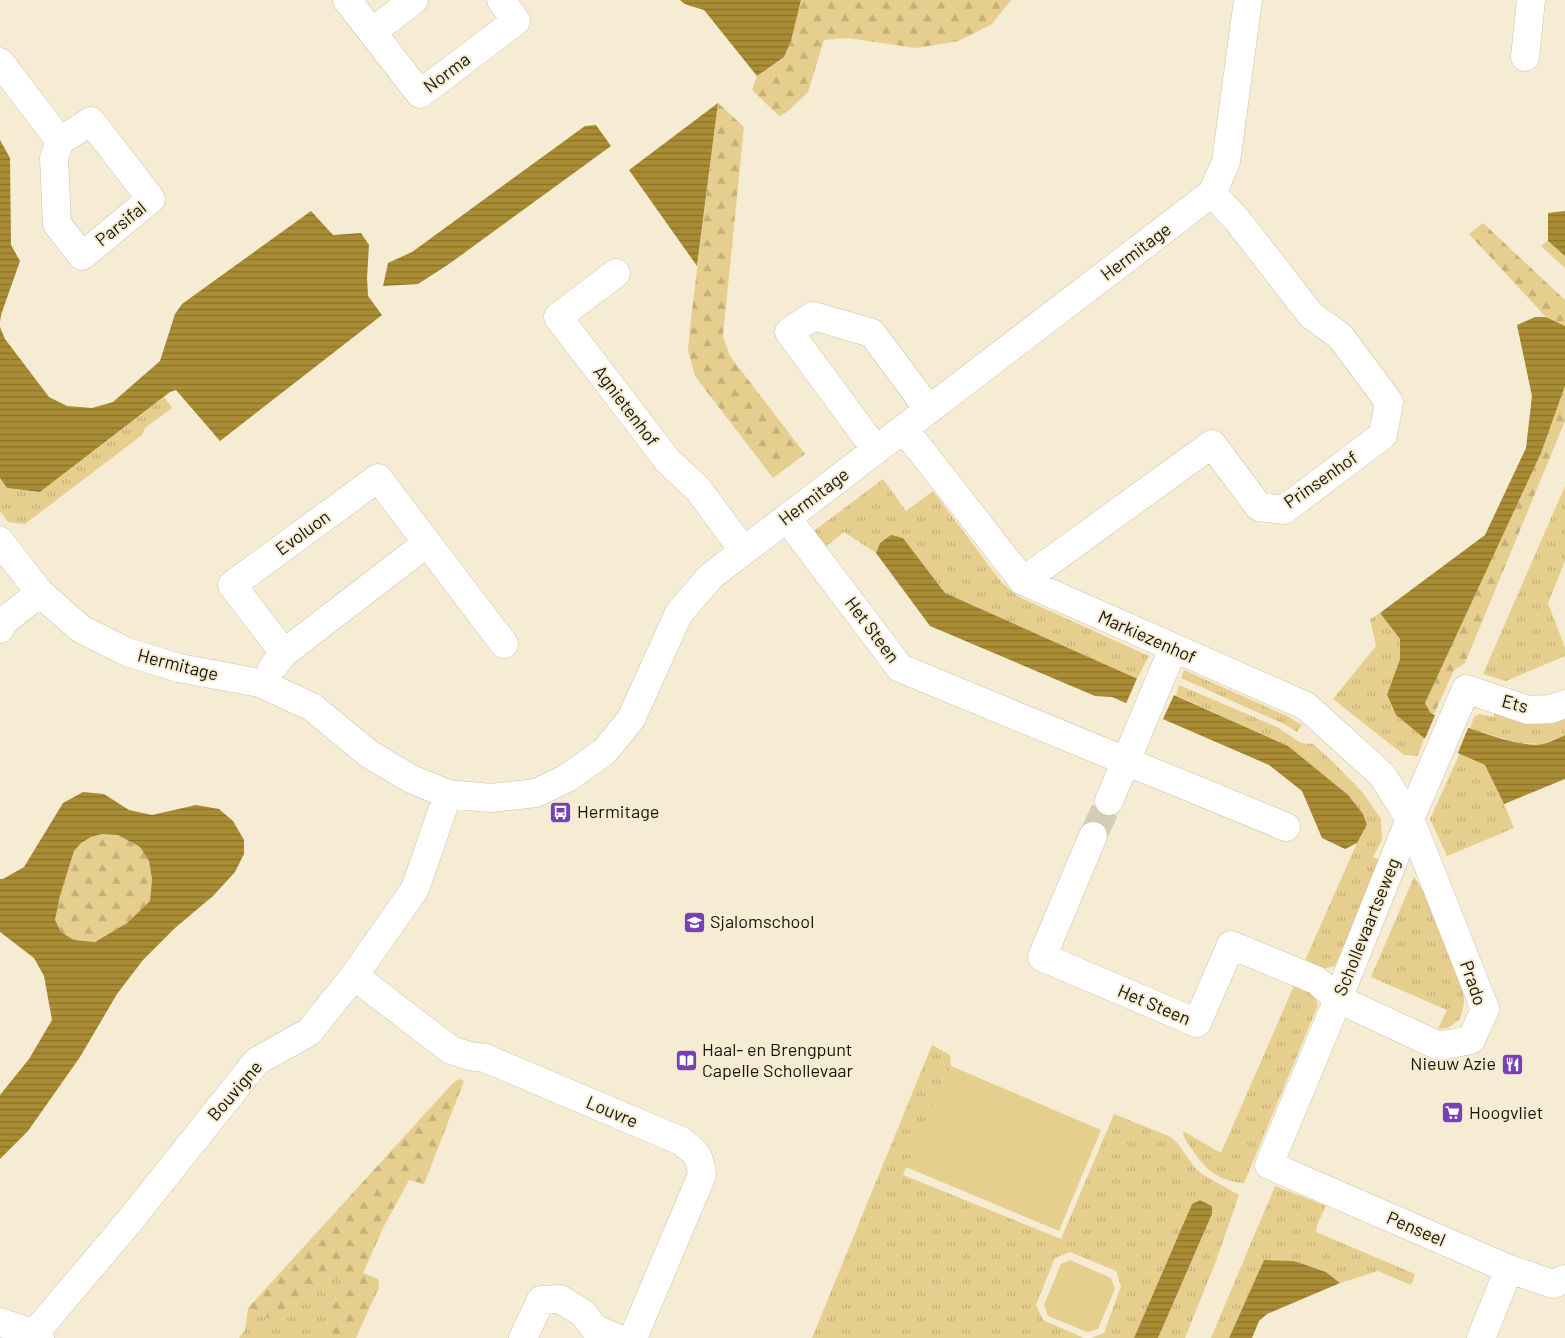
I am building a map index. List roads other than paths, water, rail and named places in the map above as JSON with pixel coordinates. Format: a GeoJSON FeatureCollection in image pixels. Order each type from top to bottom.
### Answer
{"type":"FeatureCollection","features":[{"type":"Feature","properties":{"kind":"street","name":"Norma"},"geometry":{"type":"LineString","coordinates":[[348,0],[420,94],[516,21],[501,0]]}},
{"type":"Feature","properties":{"kind":"street"},"geometry":{"type":"LineString","coordinates":[[372,32],[414,0]]}},
{"type":"Feature","properties":{"kind":"street","name":"Hermitage"},"geometry":{"type":"LineString","coordinates":[[0,541],[40,593],[81,629],[127,652],[179,668],[260,683],[312,706],[369,754],[411,779],[448,794],[491,798],[536,793],[567,778],[605,751],[631,718],[678,613],[711,576],[1212,193],[1226,162],[1248,0]]}},
{"type":"Feature","properties":{"kind":"street"},"geometry":{"type":"LineString","coordinates":[[1525,56],[1531,0]]}},
{"type":"Feature","properties":{"kind":"street"},"geometry":{"type":"LineString","coordinates":[[0,62],[60,141]]}},
{"type":"Feature","properties":{"kind":"street","name":"Parsifal"},"geometry":{"type":"LineString","coordinates":[[91,121],[152,198],[82,256],[57,224],[54,158],[60,141],[91,121]]}},
{"type":"Feature","properties":{"kind":"street","name":"Prinsenhof"},"geometry":{"type":"LineString","coordinates":[[1023,581],[1212,444],[1259,507],[1284,510],[1383,435],[1389,402],[1340,336],[1311,315],[1238,221],[1212,193]]}},
{"type":"Feature","properties":{"kind":"street","name":"Agnietenhof"},"geometry":{"type":"LineString","coordinates":[[616,273],[558,317],[668,462],[698,489],[743,550]]}},
{"type":"Feature","properties":{"kind":"street"},"geometry":{"type":"LineString","coordinates":[[876,450],[789,332],[813,316],[872,333],[929,410]]}},
{"type":"Feature","properties":{"kind":"street","name":"Markiezenhof"},"geometry":{"type":"LineString","coordinates":[[904,429],[1023,581],[1173,649],[1306,706],[1382,775],[1410,820]]}},
{"type":"Feature","properties":{"kind":"street","name":"Evoluon"},"geometry":{"type":"LineString","coordinates":[[284,653],[232,585],[378,478],[504,644]]}},
{"type":"Feature","properties":{"kind":"street","name":"Het Steen"},"geometry":{"type":"LineString","coordinates":[[787,518],[900,668],[1286,827]]}},
{"type":"Feature","properties":{"kind":"street"},"geometry":{"type":"LineString","coordinates":[[260,683],[284,653],[427,544]]}},
{"type":"Feature","properties":{"kind":"street"},"geometry":{"type":"LineString","coordinates":[[0,629],[3,622],[40,593]]}},
{"type":"Feature","properties":{"kind":"street"},"geometry":{"type":"LineString","coordinates":[[1109,801],[1173,649]]}},
{"type":"Feature","properties":{"kind":"street","name":"Schollevaartseweg"},"geometry":{"type":"LineString","coordinates":[[1269,1166],[1410,820],[1461,701]]}},
{"type":"Feature","properties":{"kind":"street","name":"Ets"},"geometry":{"type":"LineString","coordinates":[[1461,701],[1528,710],[1551,710],[1565,704]]}},
{"type":"Feature","properties":{"kind":"street","name":"Bouvigne"},"geometry":{"type":"LineString","coordinates":[[0,1322],[36,1337],[257,1061],[309,1032],[354,976],[415,889],[448,794]]}},
{"type":"Feature","properties":{"kind":"street","name":"Prado"},"geometry":{"type":"LineString","coordinates":[[1338,999],[1439,1046],[1471,1040],[1485,1008],[1410,820]]}},
{"type":"Feature","properties":{"kind":"street","name":"Het Steen"},"geometry":{"type":"LineString","coordinates":[[1093,836],[1042,957],[1197,1023],[1232,945],[1316,980],[1338,999]]}},
{"type":"Feature","properties":{"kind":"street","name":"Louvre"},"geometry":{"type":"LineString","coordinates":[[354,976],[451,1050],[468,1056],[485,1058],[681,1141],[693,1150],[700,1159],[702,1174],[633,1338]]}},
{"type":"Feature","properties":{"kind":"street","name":"Penseel"},"geometry":{"type":"LineString","coordinates":[[1269,1166],[1509,1269],[1553,1284],[1565,1278]]}},
{"type":"Feature","properties":{"kind":"street"},"geometry":{"type":"LineString","coordinates":[[1481,1338],[1509,1269]]}},
{"type":"Feature","properties":{"kind":"street"},"geometry":{"type":"LineString","coordinates":[[523,1338],[540,1300],[560,1298],[583,1313],[594,1328],[616,1338]]}},
{"type":"Feature","properties":{"kind":"tunnel"},"geometry":{"type":"LineString","coordinates":[[1093,836],[1109,801]]}},
{"type":"Feature","properties":{"kind":"place","name":"Hermitage"},"geometry":{"type":"Point","coordinates":[561,812]}},
{"type":"Feature","properties":{"kind":"place","name":"Sjalomschool"},"geometry":{"type":"Point","coordinates":[694,922]}},
{"type":"Feature","properties":{"kind":"place","name":"Haal- en Brengpunt Capelle Schollevaar"},"geometry":{"type":"Point","coordinates":[686,1060]}},
{"type":"Feature","properties":{"kind":"place","name":"Nieuw Azie"},"geometry":{"type":"Point","coordinates":[1512,1064]}},
{"type":"Feature","properties":{"kind":"place","name":"Hoogvliet"},"geometry":{"type":"Point","coordinates":[1453,1113]}}]}
